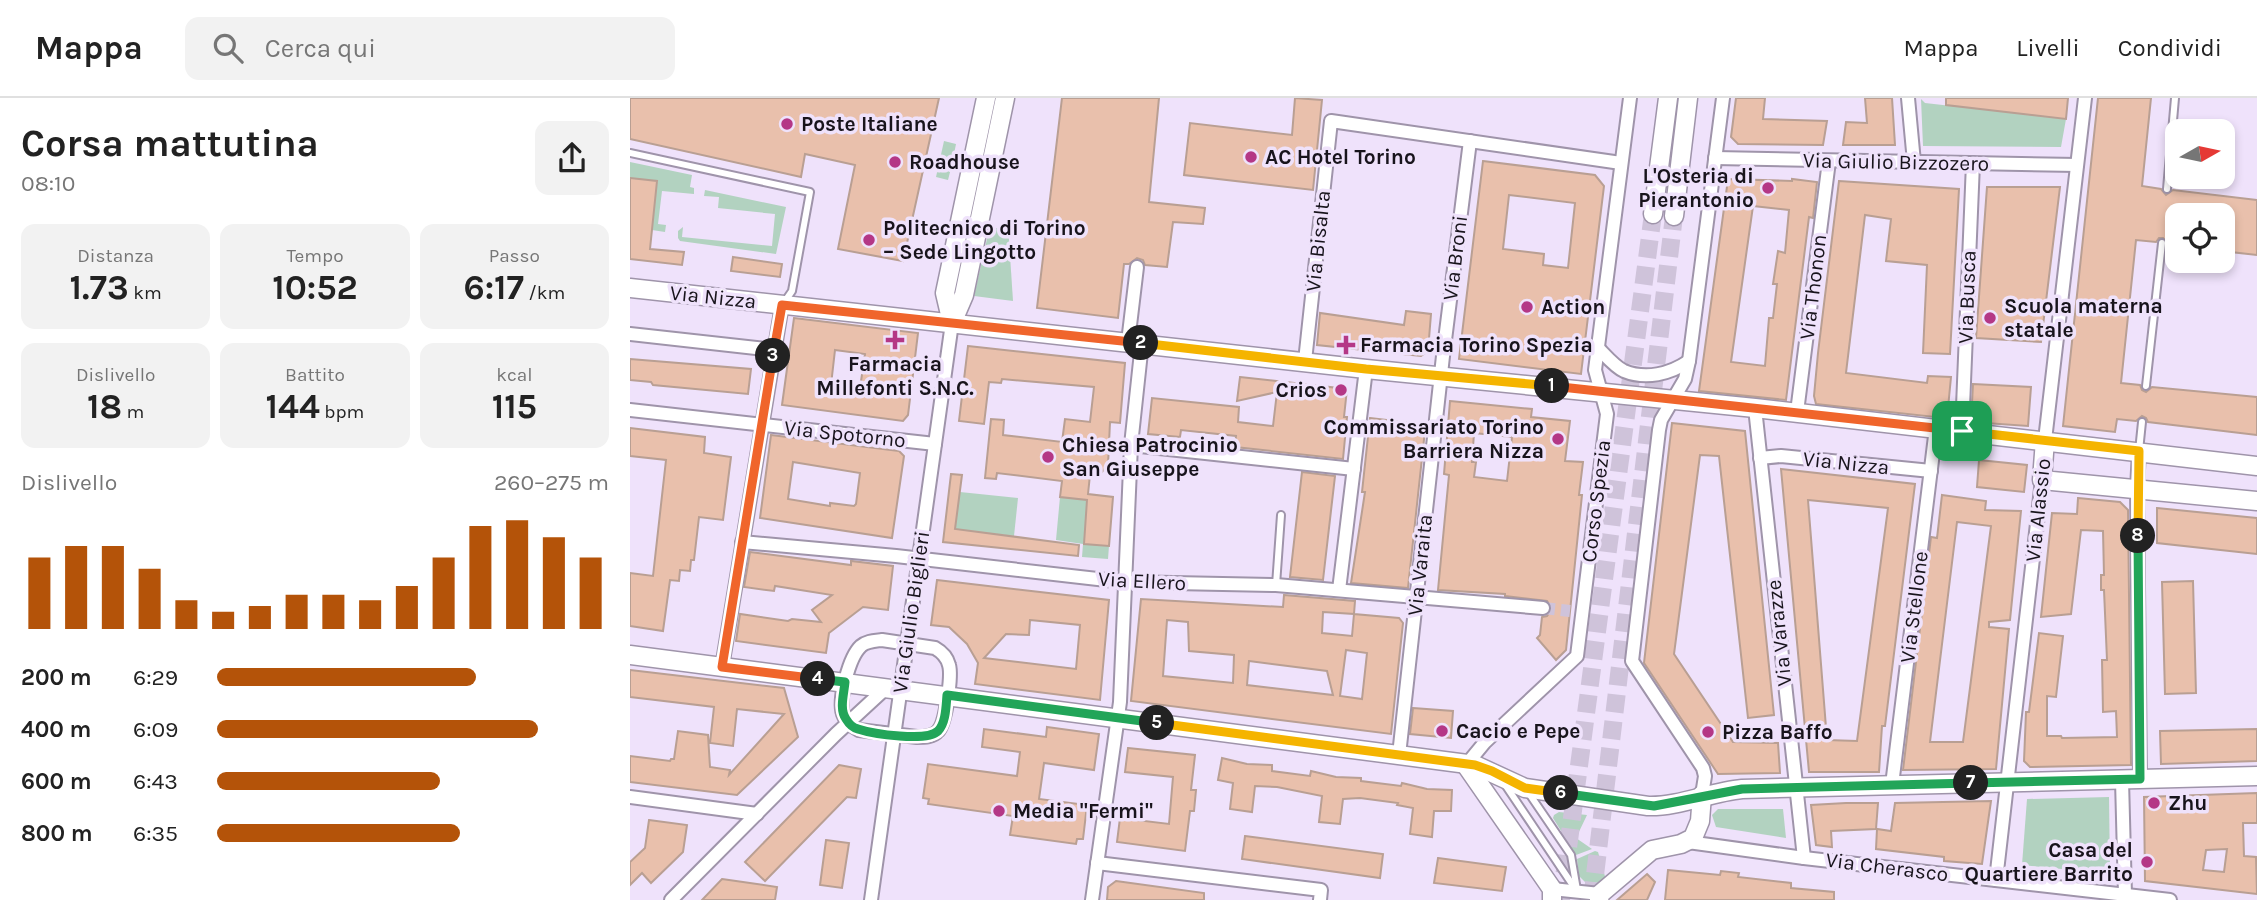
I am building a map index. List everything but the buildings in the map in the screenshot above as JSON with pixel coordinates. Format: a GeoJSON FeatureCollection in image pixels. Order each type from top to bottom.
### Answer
{"type":"FeatureCollection","features":[{"type":"Feature","properties":{"kind":"street"},"geometry":{"type":"LineString","coordinates":[[952,323],[944,293],[986,98]]}},
{"type":"Feature","properties":{"kind":"street"},"geometry":{"type":"LineString","coordinates":[[952,323],[964,295],[1005,98]]}},
{"type":"Feature","properties":{"kind":"street","name":"Corso Spezia"},"geometry":{"type":"LineString","coordinates":[[1466,765],[1485,742],[1577,656],[1576,611],[1607,414],[1595,370],[1630,98]]}},
{"type":"Feature","properties":{"kind":"street"},"geometry":{"type":"LineString","coordinates":[[1653,214],[1668,98]]}},
{"type":"Feature","properties":{"kind":"street"},"geometry":{"type":"LineString","coordinates":[[1674,216],[1688,98]]}},
{"type":"Feature","properties":{"kind":"street"},"geometry":{"type":"LineString","coordinates":[[1466,765],[1552,895],[1577,891],[1599,897],[1652,850],[1688,842],[1699,827],[1705,776],[1703,768],[1632,661],[1659,430],[1661,420],[1685,379],[1689,361],[1723,98]]}},
{"type":"Feature","properties":{"kind":"street"},"geometry":{"type":"LineString","coordinates":[[1908,98],[1914,162]]}},
{"type":"Feature","properties":{"kind":"street","name":"Via Alassio"},"geometry":{"type":"LineString","coordinates":[[1997,880],[2085,98]]}},
{"type":"Feature","properties":{"kind":"street","name":"Via Bisalta"},"geometry":{"type":"LineString","coordinates":[[1305,361],[1331,121],[1470,141]]}},
{"type":"Feature","properties":{"kind":"street"},"geometry":{"type":"LineString","coordinates":[[1470,141],[1621,163]]}},
{"type":"Feature","properties":{"kind":"street","name":"Via Broni"},"geometry":{"type":"LineString","coordinates":[[1441,375],[1470,141]]}},
{"type":"Feature","properties":{"kind":"street","name":"Via Giulio Bizzozero"},"geometry":{"type":"LineString","coordinates":[[1715,158],[2077,166]]}},
{"type":"Feature","properties":{"kind":"street","name":"Via Thonon"},"geometry":{"type":"LineString","coordinates":[[1797,412],[1829,161]]}},
{"type":"Feature","properties":{"kind":"street","name":"Via Busca"},"geometry":{"type":"LineString","coordinates":[[1962,431],[1973,163]]}},
{"type":"Feature","properties":{"kind":"street"},"geometry":{"type":"LineString","coordinates":[[1092,900],[1118,718],[1137,267]]}},
{"type":"Feature","properties":{"kind":"street","name":"Via Nizza"},"geometry":{"type":"LineString","coordinates":[[630,288],[1366,369],[1797,412],[2257,466]]}},
{"type":"Feature","properties":{"kind":"street"},"geometry":{"type":"LineString","coordinates":[[722,667],[782,305]]}},
{"type":"Feature","properties":{"kind":"street","name":"Via Giulio Biglieri"},"geometry":{"type":"LineString","coordinates":[[871,900],[895,735],[894,688],[906,644],[952,323]]}},
{"type":"Feature","properties":{"kind":"street"},"geometry":{"type":"LineString","coordinates":[[630,334],[774,350]]}},
{"type":"Feature","properties":{"kind":"street"},"geometry":{"type":"LineString","coordinates":[[1598,348],[1623,370],[1641,374],[1664,375],[1689,361]]}},
{"type":"Feature","properties":{"kind":"street"},"geometry":{"type":"LineString","coordinates":[[1339,590],[1366,369]]}},
{"type":"Feature","properties":{"kind":"street","name":"Via Varaita"},"geometry":{"type":"LineString","coordinates":[[1399,755],[1441,375]]}},
{"type":"Feature","properties":{"kind":"street","name":"Via Varazze"},"geometry":{"type":"LineString","coordinates":[[1755,408],[1804,858]]}},
{"type":"Feature","properties":{"kind":"street","name":"Via Spotorno"},"geometry":{"type":"LineString","coordinates":[[630,410],[935,444]]}},
{"type":"Feature","properties":{"kind":"street","name":"Via Stellone"},"geometry":{"type":"LineString","coordinates":[[1892,785],[1936,428]]}},
{"type":"Feature","properties":{"kind":"street"},"geometry":{"type":"LineString","coordinates":[[1131,445],[1354,469]]}},
{"type":"Feature","properties":{"kind":"street"},"geometry":{"type":"LineString","coordinates":[[2124,897],[2131,780],[2139,451]]}},
{"type":"Feature","properties":{"kind":"street","name":"Via Nizza"},"geometry":{"type":"LineString","coordinates":[[1760,458],[1781,456],[1931,471]]}},
{"type":"Feature","properties":{"kind":"street"},"geometry":{"type":"LineString","coordinates":[[2042,480],[2257,501]]}},
{"type":"Feature","properties":{"kind":"street","name":"Via Ellero"},"geometry":{"type":"LineString","coordinates":[[742,542],[1124,582],[1276,585],[1543,608]]}},
{"type":"Feature","properties":{"kind":"street"},"geometry":{"type":"LineString","coordinates":[[882,640],[906,644],[935,648],[945,656],[951,672],[943,724],[936,733],[925,737],[859,730],[848,722],[842,708],[850,661],[859,647],[865,644],[882,640]]}},
{"type":"Feature","properties":{"kind":"street"},"geometry":{"type":"LineString","coordinates":[[630,655],[1399,755],[1484,768],[1525,788],[1648,806],[1661,806],[1702,795],[1742,789],[2257,776]]}},
{"type":"Feature","properties":{"kind":"street"},"geometry":{"type":"LineString","coordinates":[[671,900],[848,722],[894,688]]}},
{"type":"Feature","properties":{"kind":"street"},"geometry":{"type":"LineString","coordinates":[[630,797],[757,814]]}},
{"type":"Feature","properties":{"kind":"street","name":"Via Cherasco"},"geometry":{"type":"LineString","coordinates":[[1688,842],[2124,897],[2170,900]]}},
{"type":"Feature","properties":{"kind":"street"},"geometry":{"type":"LineString","coordinates":[[1097,863],[1321,895]]}},
{"type":"Feature","properties":{"kind":"lane"},"geometry":{"type":"LineString","coordinates":[[2167,190],[2175,98]]}},
{"type":"Feature","properties":{"kind":"lane"},"geometry":{"type":"LineString","coordinates":[[630,153],[810,192],[792,290],[782,305]]}},
{"type":"Feature","properties":{"kind":"lane"},"geometry":{"type":"LineString","coordinates":[[2146,386],[2162,243]]}},
{"type":"Feature","properties":{"kind":"lane"},"geometry":{"type":"LineString","coordinates":[[2139,451],[2142,422]]}},
{"type":"Feature","properties":{"kind":"lane"},"geometry":{"type":"LineString","coordinates":[[1276,585],[1281,515]]}},
{"type":"Feature","properties":{"kind":"lane"},"geometry":{"type":"LineString","coordinates":[[1499,775],[1577,891]]}},
{"type":"Feature","properties":{"kind":"lane"},"geometry":{"type":"LineString","coordinates":[[1525,788],[1571,855],[1577,891]]}},
{"type":"Feature","properties":{"kind":"green space"},"geometry":{"type":"Polygon","coordinates":[[[1921,99],[1925,103],[2066,119],[2061,147],[1923,146],[1921,99]]]}},
{"type":"Feature","properties":{"kind":"green space"},"geometry":{"type":"Polygon","coordinates":[[[944,141],[956,144],[954,154],[966,157],[963,170],[951,168],[948,180],[936,177],[944,141]]]}},
{"type":"Feature","properties":{"kind":"green space"},"geometry":{"type":"Polygon","coordinates":[[[630,162],[692,175],[690,187],[694,188],[694,194],[662,191],[658,224],[666,225],[665,232],[652,230],[657,181],[630,178],[630,162]]]}},
{"type":"Feature","properties":{"kind":"green space"},"geometry":{"type":"Polygon","coordinates":[[[705,190],[786,207],[776,254],[680,241],[678,231],[683,227],[682,237],[772,246],[775,214],[718,208],[719,197],[704,196],[705,190]]]}},
{"type":"Feature","properties":{"kind":"green space"},"geometry":{"type":"Polygon","coordinates":[[[1008,225],[1013,301],[974,296],[989,230],[1008,225]]]}},
{"type":"Feature","properties":{"kind":"green space"},"geometry":{"type":"Polygon","coordinates":[[[960,492],[1018,498],[1014,536],[955,529],[960,492]]]}},
{"type":"Feature","properties":{"kind":"green space"},"geometry":{"type":"Polygon","coordinates":[[[1060,497],[1087,500],[1084,543],[1109,546],[1108,559],[1082,557],[1083,544],[1056,540],[1060,497]]]}},
{"type":"Feature","properties":{"kind":"green space"},"geometry":{"type":"Polygon","coordinates":[[[2109,797],[2110,874],[2022,865],[2027,799],[2109,797]]]}},
{"type":"Feature","properties":{"kind":"green space"},"geometry":{"type":"Polygon","coordinates":[[[1718,809],[1783,809],[1786,838],[1716,827],[1712,815],[1718,809]]]}},
{"type":"Feature","properties":{"kind":"green space"},"geometry":{"type":"Polygon","coordinates":[[[1559,812],[1587,815],[1576,838],[1592,849],[1576,855],[1553,818],[1559,812]]]}},
{"type":"Feature","properties":{"kind":"green space"},"geometry":{"type":"Polygon","coordinates":[[[1598,852],[1606,880],[1600,883],[1585,882],[1579,876],[1577,859],[1598,852]]]}},
{"type":"Feature","properties":{"kind":"tunnel"},"geometry":{"type":"LineString","coordinates":[[1561,900],[1653,214]]}},
{"type":"Feature","properties":{"kind":"tunnel"},"geometry":{"type":"LineString","coordinates":[[1592,900],[1674,216]]}},
{"type":"Feature","properties":{"kind":"tunnel"},"geometry":{"type":"LineString","coordinates":[[1543,608],[1570,611]]}},
{"type":"Feature","properties":{"kind":"place","name":"Poste Italiane"},"geometry":{"type":"Point","coordinates":[787,124]}},
{"type":"Feature","properties":{"kind":"place","name":"AC Hotel Torino"},"geometry":{"type":"Point","coordinates":[1251,157]}},
{"type":"Feature","properties":{"kind":"place","name":"Roadhouse"},"geometry":{"type":"Point","coordinates":[895,162]}},
{"type":"Feature","properties":{"kind":"place","name":"L'Osteria di Pierantonio"},"geometry":{"type":"Point","coordinates":[1768,188]}},
{"type":"Feature","properties":{"kind":"place","name":"Politecnico di Torino – Sede Lingotto"},"geometry":{"type":"Point","coordinates":[869,240]}},
{"type":"Feature","properties":{"kind":"place","name":"Action"},"geometry":{"type":"Point","coordinates":[1527,307]}},
{"type":"Feature","properties":{"kind":"place","name":"Scuola materna statale"},"geometry":{"type":"Point","coordinates":[1990,318]}},
{"type":"Feature","properties":{"kind":"place","name":"Farmacia Millefonti S.N.C."},"geometry":{"type":"Point","coordinates":[895,340]}},
{"type":"Feature","properties":{"kind":"place","name":"Farmacia Torino Spezia"},"geometry":{"type":"Point","coordinates":[1346,345]}},
{"type":"Feature","properties":{"kind":"place","name":"Crios"},"geometry":{"type":"Point","coordinates":[1341,390]}},
{"type":"Feature","properties":{"kind":"place","name":"Commissariato Torino Barriera Nizza"},"geometry":{"type":"Point","coordinates":[1558,439]}},
{"type":"Feature","properties":{"kind":"place","name":"Chiesa Patrocinio San Giuseppe"},"geometry":{"type":"Point","coordinates":[1048,457]}},
{"type":"Feature","properties":{"kind":"place","name":"Cacio e Pepe"},"geometry":{"type":"Point","coordinates":[1442,731]}},
{"type":"Feature","properties":{"kind":"place","name":"Pizza Baffo"},"geometry":{"type":"Point","coordinates":[1708,732]}},
{"type":"Feature","properties":{"kind":"place","name":"Zhu"},"geometry":{"type":"Point","coordinates":[2154,803]}},
{"type":"Feature","properties":{"kind":"place","name":"Media \"Fermi\""},"geometry":{"type":"Point","coordinates":[999,811]}},
{"type":"Feature","properties":{"kind":"place","name":"Casa del Quartiere Barrito"},"geometry":{"type":"Point","coordinates":[2147,862]}},
{"type":"Feature","properties":{"kind":"route"},"geometry":{"type":"LineString","coordinates":[[782,305],[1962,431],[2139,451],[2137,489],[2140,779],[1742,789],[1661,806],[1648,806],[1525,788],[1475,765],[947,695],[943,724],[936,733],[917,737],[875,732],[856,729],[845,718],[842,708],[845,682],[722,667],[782,305]]}}]}
